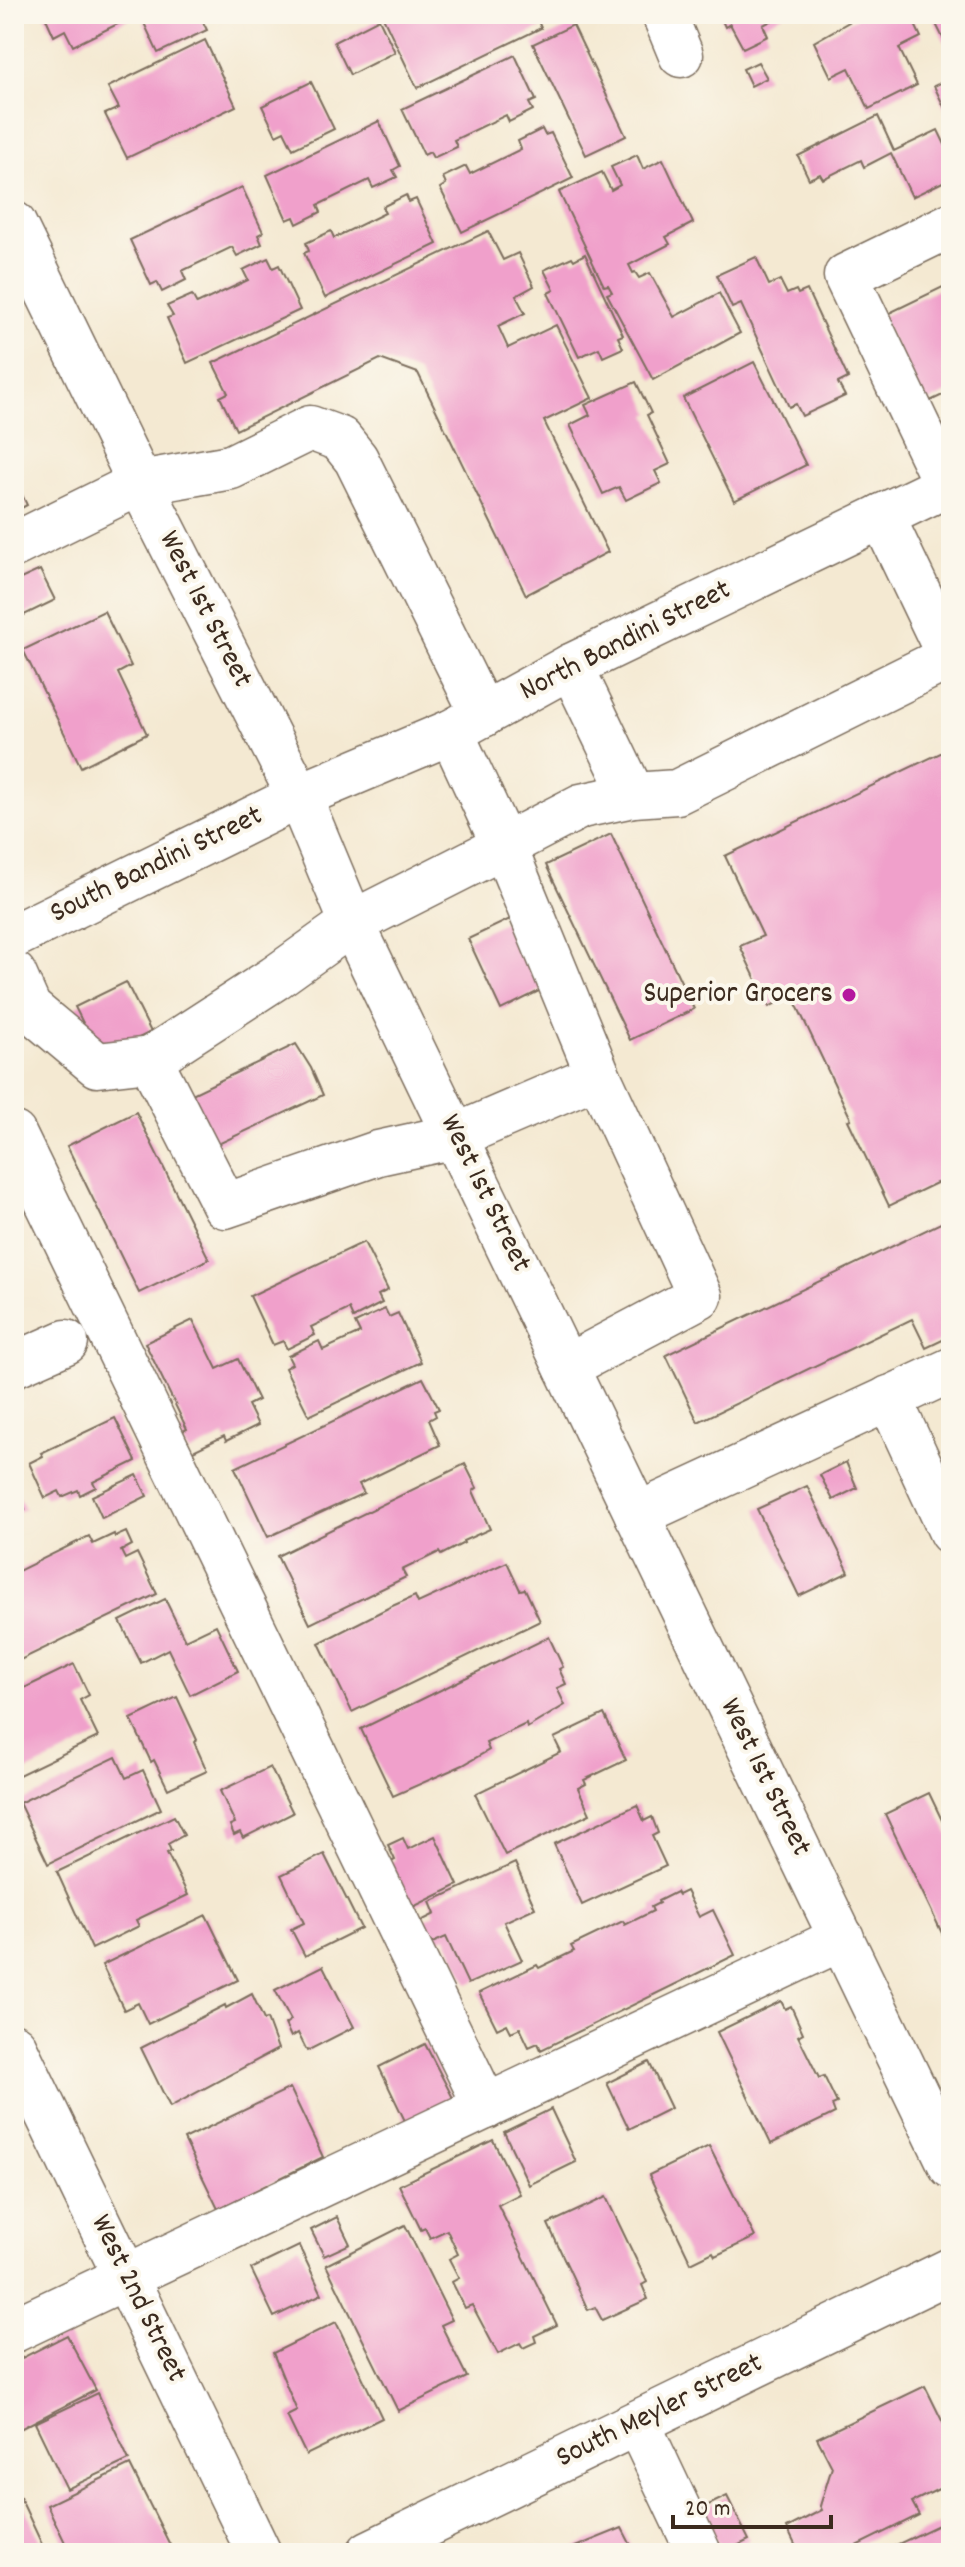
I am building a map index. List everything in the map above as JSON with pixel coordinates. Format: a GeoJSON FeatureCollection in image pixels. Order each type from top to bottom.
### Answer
{"type":"FeatureCollection","features":[{"type":"Feature","properties":{"kind":"street"},"geometry":{"type":"LineString","coordinates":[[664,14],[681,55]]}},
{"type":"Feature","properties":{"kind":"street","name":"West 1st Street"},"geometry":{"type":"LineString","coordinates":[[14,224],[140,483],[299,796],[352,923],[951,2166]]}},
{"type":"Feature","properties":{"kind":"street"},"geometry":{"type":"LineString","coordinates":[[948,484],[846,276],[951,225]]}},
{"type":"Feature","properties":{"kind":"street"},"geometry":{"type":"LineString","coordinates":[[14,545],[140,483],[231,467],[310,428],[340,439],[356,459],[467,724],[504,846],[598,1075],[700,1296],[566,1367]]}},
{"type":"Feature","properties":{"kind":"street","name":"North Bandini Street"},"geometry":{"type":"LineString","coordinates":[[299,796],[467,724],[571,666],[948,484]]}},
{"type":"Feature","properties":{"kind":"street"},"geometry":{"type":"LineString","coordinates":[[14,974],[29,1008],[97,1065],[150,1059],[275,978],[352,923],[581,806],[633,795],[677,792],[950,656],[882,516]]}},
{"type":"Feature","properties":{"kind":"street"},"geometry":{"type":"LineString","coordinates":[[571,666],[633,795]]}},
{"type":"Feature","properties":{"kind":"street","name":"South Bandini Street"},"geometry":{"type":"LineString","coordinates":[[14,936],[299,796]]}},
{"type":"Feature","properties":{"kind":"street"},"geometry":{"type":"LineString","coordinates":[[150,1059],[225,1206],[378,1153],[456,1136],[598,1075]]}},
{"type":"Feature","properties":{"kind":"street"},"geometry":{"type":"LineString","coordinates":[[14,1134],[486,2107]]}},
{"type":"Feature","properties":{"kind":"street"},"geometry":{"type":"LineString","coordinates":[[14,1365],[66,1342]]}},
{"type":"Feature","properties":{"kind":"street"},"geometry":{"type":"LineString","coordinates":[[637,1515],[951,1370]]}},
{"type":"Feature","properties":{"kind":"street"},"geometry":{"type":"LineString","coordinates":[[889,1398],[951,1532]]}},
{"type":"Feature","properties":{"kind":"street"},"geometry":{"type":"LineString","coordinates":[[14,2330],[842,1938]]}},
{"type":"Feature","properties":{"kind":"street","name":"West 2nd Street"},"geometry":{"type":"LineString","coordinates":[[14,2046],[259,2553]]}},
{"type":"Feature","properties":{"kind":"street","name":"South Meyler Street"},"geometry":{"type":"LineString","coordinates":[[369,2553],[951,2270]]}},
{"type":"Feature","properties":{"kind":"street"},"geometry":{"type":"LineString","coordinates":[[638,2424],[699,2553]]}},
{"type":"Feature","properties":{"kind":"building"},"geometry":{"type":"Polygon","coordinates":[[[44,14],[138,14],[73,46],[65,30],[54,36],[44,14]]]}},
{"type":"Feature","properties":{"kind":"building"},"geometry":{"type":"Polygon","coordinates":[[[162,14],[199,14],[207,30],[158,53],[144,23],[162,14]]]}},
{"type":"Feature","properties":{"kind":"building"},"geometry":{"type":"Polygon","coordinates":[[[389,14],[535,14],[541,28],[417,88],[383,17],[389,14]]]}},
{"type":"Feature","properties":{"kind":"building"},"geometry":{"type":"Polygon","coordinates":[[[719,14],[785,14],[763,25],[768,36],[743,48],[730,24],[725,27],[719,14]]]}},
{"type":"Feature","properties":{"kind":"building"},"geometry":{"type":"Polygon","coordinates":[[[863,14],[910,14],[921,37],[899,48],[917,85],[869,109],[849,68],[831,77],[814,42],[863,14]]]}},
{"type":"Feature","properties":{"kind":"building"},"geometry":{"type":"Polygon","coordinates":[[[931,14],[951,14],[951,49],[949,50],[931,14]]]}},
{"type":"Feature","properties":{"kind":"building"},"geometry":{"type":"Polygon","coordinates":[[[379,19],[395,52],[350,75],[334,42],[379,19]]]}},
{"type":"Feature","properties":{"kind":"building"},"geometry":{"type":"Polygon","coordinates":[[[573,25],[626,136],[586,155],[533,44],[573,25]]]}},
{"type":"Feature","properties":{"kind":"building"},"geometry":{"type":"Polygon","coordinates":[[[205,40],[236,106],[127,158],[105,114],[119,108],[108,87],[205,40]]]}},
{"type":"Feature","properties":{"kind":"building"},"geometry":{"type":"Polygon","coordinates":[[[515,55],[536,100],[529,103],[533,110],[509,122],[506,115],[454,140],[457,147],[433,158],[430,152],[424,155],[402,109],[515,55]]]}},
{"type":"Feature","properties":{"kind":"building"},"geometry":{"type":"Polygon","coordinates":[[[758,62],[767,78],[751,86],[743,69],[758,62]]]}},
{"type":"Feature","properties":{"kind":"building"},"geometry":{"type":"Polygon","coordinates":[[[951,78],[951,116],[949,117],[934,86],[951,78]]]}},
{"type":"Feature","properties":{"kind":"building"},"geometry":{"type":"Polygon","coordinates":[[[311,82],[334,129],[293,149],[284,131],[276,135],[262,106],[311,82]]]}},
{"type":"Feature","properties":{"kind":"building"},"geometry":{"type":"Polygon","coordinates":[[[878,116],[894,151],[938,130],[951,157],[951,178],[912,197],[891,153],[864,167],[861,160],[823,179],[820,174],[809,179],[798,156],[878,116]]]}},
{"type":"Feature","properties":{"kind":"building"},"geometry":{"type":"Polygon","coordinates":[[[379,121],[400,166],[393,170],[397,177],[373,188],[369,180],[318,205],[321,212],[297,224],[294,217],[287,220],[267,175],[379,121]]]}},
{"type":"Feature","properties":{"kind":"building"},"geometry":{"type":"Polygon","coordinates":[[[542,129],[545,135],[551,133],[573,178],[462,232],[440,188],[446,184],[443,177],[466,166],[470,174],[521,149],[518,141],[542,129]]]}},
{"type":"Feature","properties":{"kind":"building"},"geometry":{"type":"Polygon","coordinates":[[[637,155],[643,169],[663,159],[693,223],[666,237],[670,244],[629,265],[633,273],[639,278],[650,273],[674,317],[719,293],[740,333],[653,380],[607,294],[612,292],[608,285],[604,286],[559,192],[602,172],[611,190],[620,185],[611,167],[637,155]]]}},
{"type":"Feature","properties":{"kind":"building"},"geometry":{"type":"Polygon","coordinates":[[[242,187],[263,232],[258,235],[262,244],[237,256],[232,247],[182,271],[186,280],[162,292],[157,282],[151,285],[130,240],[242,187]]]}},
{"type":"Feature","properties":{"kind":"building"},"geometry":{"type":"Polygon","coordinates":[[[406,195],[409,202],[416,199],[437,244],[325,298],[304,253],[309,251],[306,243],[331,231],[334,238],[385,213],[382,207],[406,195]]]}},
{"type":"Feature","properties":{"kind":"building"},"geometry":{"type":"Polygon","coordinates":[[[488,231],[503,260],[518,253],[534,286],[516,296],[525,313],[498,326],[508,348],[556,325],[592,398],[544,421],[608,552],[526,595],[418,373],[380,359],[236,430],[220,397],[228,393],[213,363],[488,231]]]}},
{"type":"Feature","properties":{"kind":"building"},"geometry":{"type":"Polygon","coordinates":[[[585,254],[623,335],[618,337],[623,348],[603,357],[599,348],[579,357],[548,293],[554,290],[544,270],[585,254]]]}},
{"type":"Feature","properties":{"kind":"building"},"geometry":{"type":"Polygon","coordinates":[[[756,257],[769,285],[780,280],[787,294],[807,290],[848,378],[838,383],[845,396],[802,416],[796,404],[789,407],[741,304],[732,308],[717,275],[756,257]]]}},
{"type":"Feature","properties":{"kind":"building"},"geometry":{"type":"Polygon","coordinates":[[[268,258],[273,268],[279,265],[300,310],[187,363],[167,318],[173,316],[167,306],[192,295],[197,304],[248,280],[243,270],[268,258]]]}},
{"type":"Feature","properties":{"kind":"building"},"geometry":{"type":"Polygon","coordinates":[[[951,283],[951,391],[924,404],[881,317],[951,283]]]}},
{"type":"Feature","properties":{"kind":"building"},"geometry":{"type":"Polygon","coordinates":[[[754,362],[806,465],[734,501],[683,398],[754,362]]]}},
{"type":"Feature","properties":{"kind":"building"},"geometry":{"type":"Polygon","coordinates":[[[636,382],[651,413],[647,415],[670,464],[655,471],[661,483],[626,500],[619,487],[603,494],[570,425],[590,415],[585,405],[636,382]]]}},
{"type":"Feature","properties":{"kind":"building"},"geometry":{"type":"Polygon","coordinates":[[[14,478],[27,505],[14,512],[14,478]]]}},
{"type":"Feature","properties":{"kind":"building"},"geometry":{"type":"Polygon","coordinates":[[[40,570],[55,600],[14,620],[14,582],[40,570]]]}},
{"type":"Feature","properties":{"kind":"building"},"geometry":{"type":"Polygon","coordinates":[[[104,611],[131,666],[118,673],[147,734],[81,767],[23,650],[104,611]]]}},
{"type":"Feature","properties":{"kind":"building"},"geometry":{"type":"Polygon","coordinates":[[[951,748],[951,1176],[889,1206],[792,995],[769,1007],[740,946],[763,936],[725,856],[951,748]]]}},
{"type":"Feature","properties":{"kind":"building"},"geometry":{"type":"Polygon","coordinates":[[[611,834],[694,1009],[630,1040],[546,865],[611,834]]]}},
{"type":"Feature","properties":{"kind":"building"},"geometry":{"type":"Polygon","coordinates":[[[510,919],[543,989],[501,1010],[468,939],[510,919]]]}},
{"type":"Feature","properties":{"kind":"building"},"geometry":{"type":"Polygon","coordinates":[[[126,982],[151,1032],[100,1057],[75,1007],[126,982]]]}},
{"type":"Feature","properties":{"kind":"building"},"geometry":{"type":"Polygon","coordinates":[[[296,1044],[323,1095],[214,1146],[190,1095],[296,1044]]]}},
{"type":"Feature","properties":{"kind":"building"},"geometry":{"type":"Polygon","coordinates":[[[136,1112],[209,1259],[139,1293],[67,1146],[136,1112]]]}},
{"type":"Feature","properties":{"kind":"building"},"geometry":{"type":"Polygon","coordinates":[[[951,1218],[951,1336],[926,1348],[912,1319],[698,1422],[666,1355],[951,1218]]]}},
{"type":"Feature","properties":{"kind":"building"},"geometry":{"type":"Polygon","coordinates":[[[364,1242],[388,1290],[378,1295],[382,1303],[353,1318],[349,1309],[311,1327],[315,1335],[287,1349],[283,1341],[273,1345],[250,1296],[364,1242]]]}},
{"type":"Feature","properties":{"kind":"building"},"geometry":{"type":"Polygon","coordinates":[[[385,1309],[389,1317],[398,1313],[421,1362],[309,1416],[285,1368],[292,1364],[288,1356],[319,1341],[323,1350],[360,1333],[355,1323],[385,1309]]]}},
{"type":"Feature","properties":{"kind":"building"},"geometry":{"type":"Polygon","coordinates":[[[193,1320],[217,1369],[238,1359],[258,1400],[248,1405],[258,1425],[226,1441],[224,1436],[189,1453],[179,1433],[187,1429],[145,1343],[193,1320]]]}},
{"type":"Feature","properties":{"kind":"building"},"geometry":{"type":"Polygon","coordinates":[[[423,1378],[439,1409],[434,1411],[436,1416],[429,1420],[440,1445],[359,1484],[364,1493],[268,1537],[235,1468],[423,1378]]]}},
{"type":"Feature","properties":{"kind":"building"},"geometry":{"type":"Polygon","coordinates":[[[115,1418],[136,1461],[93,1482],[96,1487],[80,1495],[78,1490],[62,1497],[59,1491],[45,1498],[29,1463],[43,1456],[41,1453],[115,1418]]]}},
{"type":"Feature","properties":{"kind":"building"},"geometry":{"type":"Polygon","coordinates":[[[846,1462],[857,1488],[833,1500],[820,1475],[846,1462]]]}},
{"type":"Feature","properties":{"kind":"building"},"geometry":{"type":"Polygon","coordinates":[[[465,1464],[477,1488],[473,1491],[490,1529],[441,1555],[439,1552],[402,1570],[406,1577],[310,1624],[277,1556],[465,1464]]]}},
{"type":"Feature","properties":{"kind":"building"},"geometry":{"type":"Polygon","coordinates":[[[137,1475],[147,1496],[102,1518],[92,1496],[137,1475]]]}},
{"type":"Feature","properties":{"kind":"building"},"geometry":{"type":"Polygon","coordinates":[[[14,1486],[25,1509],[14,1514],[14,1486]]]}},
{"type":"Feature","properties":{"kind":"building"},"geometry":{"type":"Polygon","coordinates":[[[807,1486],[849,1572],[799,1596],[757,1509],[807,1486]]]}},
{"type":"Feature","properties":{"kind":"building"},"geometry":{"type":"Polygon","coordinates":[[[126,1532],[132,1545],[121,1551],[125,1559],[137,1553],[157,1594],[14,1663],[14,1573],[89,1536],[93,1544],[126,1532]]]}},
{"type":"Feature","properties":{"kind":"building"},"geometry":{"type":"Polygon","coordinates":[[[507,1562],[520,1590],[525,1589],[540,1621],[352,1712],[319,1643],[415,1596],[418,1603],[507,1562]]]}},
{"type":"Feature","properties":{"kind":"building"},"geometry":{"type":"Polygon","coordinates":[[[165,1599],[185,1640],[216,1625],[238,1671],[190,1695],[168,1649],[141,1663],[120,1621],[165,1599]]]}},
{"type":"Feature","properties":{"kind":"building"},"geometry":{"type":"Polygon","coordinates":[[[549,1637],[563,1667],[559,1669],[566,1684],[557,1688],[565,1705],[527,1728],[526,1724],[486,1743],[489,1750],[463,1765],[393,1796],[361,1729],[549,1637]]]}},
{"type":"Feature","properties":{"kind":"building"},"geometry":{"type":"Polygon","coordinates":[[[74,1664],[89,1695],[80,1700],[98,1737],[17,1776],[14,1770],[14,1693],[74,1664]]]}},
{"type":"Feature","properties":{"kind":"building"},"geometry":{"type":"Polygon","coordinates":[[[177,1697],[207,1771],[168,1789],[154,1760],[151,1762],[131,1719],[177,1697]]]}},
{"type":"Feature","properties":{"kind":"building"},"geometry":{"type":"Polygon","coordinates":[[[604,1714],[626,1760],[584,1780],[586,1784],[578,1788],[590,1814],[505,1855],[475,1794],[561,1752],[554,1738],[604,1714]]]}},
{"type":"Feature","properties":{"kind":"building"},"geometry":{"type":"Polygon","coordinates":[[[116,1757],[126,1778],[143,1770],[161,1809],[48,1864],[19,1803],[116,1757]]]}},
{"type":"Feature","properties":{"kind":"building"},"geometry":{"type":"Polygon","coordinates":[[[270,1767],[293,1813],[243,1838],[240,1832],[234,1835],[230,1825],[235,1823],[220,1791],[270,1767]]]}},
{"type":"Feature","properties":{"kind":"building"},"geometry":{"type":"Polygon","coordinates":[[[929,1793],[951,1839],[951,1952],[885,1814],[929,1793]]]}},
{"type":"Feature","properties":{"kind":"building"},"geometry":{"type":"Polygon","coordinates":[[[637,1805],[644,1821],[652,1817],[658,1833],[652,1836],[666,1866],[582,1905],[554,1844],[637,1805]]]}},
{"type":"Feature","properties":{"kind":"building"},"geometry":{"type":"Polygon","coordinates":[[[174,1816],[184,1835],[168,1844],[171,1851],[167,1853],[188,1895],[136,1920],[139,1926],[92,1949],[57,1872],[174,1816]]]}},
{"type":"Feature","properties":{"kind":"building"},"geometry":{"type":"Polygon","coordinates":[[[435,1836],[458,1885],[411,1908],[389,1863],[395,1860],[388,1845],[403,1838],[408,1849],[435,1836]]]}},
{"type":"Feature","properties":{"kind":"building"},"geometry":{"type":"Polygon","coordinates":[[[324,1854],[361,1928],[305,1956],[291,1929],[304,1923],[281,1875],[324,1854]]]}},
{"type":"Feature","properties":{"kind":"building"},"geometry":{"type":"Polygon","coordinates":[[[515,1863],[535,1908],[504,1922],[522,1960],[468,1984],[446,1937],[430,1944],[419,1922],[435,1914],[430,1902],[515,1863]]]}},
{"type":"Feature","properties":{"kind":"building"},"geometry":{"type":"Polygon","coordinates":[[[686,1891],[699,1917],[713,1910],[735,1955],[541,2050],[538,2043],[529,2047],[520,2028],[511,2032],[507,2024],[497,2029],[479,1993],[574,1951],[571,1946],[623,1921],[625,1925],[653,1911],[651,1907],[658,1901],[676,1892],[678,1895],[686,1891]]]}},
{"type":"Feature","properties":{"kind":"building"},"geometry":{"type":"Polygon","coordinates":[[[206,1915],[238,1980],[148,2024],[138,2003],[124,2010],[102,1965],[206,1915]]]}},
{"type":"Feature","properties":{"kind":"building"},"geometry":{"type":"Polygon","coordinates":[[[323,1966],[354,2027],[307,2051],[298,2033],[291,2037],[285,2024],[291,2020],[275,1990],[323,1966]]]}},
{"type":"Feature","properties":{"kind":"building"},"geometry":{"type":"Polygon","coordinates":[[[252,1994],[264,2020],[267,2019],[278,2049],[170,2107],[141,2048],[252,1994]]]}},
{"type":"Feature","properties":{"kind":"building"},"geometry":{"type":"Polygon","coordinates":[[[781,2001],[785,2009],[791,2006],[803,2033],[798,2036],[819,2078],[824,2076],[837,2103],[832,2105],[835,2113],[771,2144],[717,2032],[781,2001]]]}},
{"type":"Feature","properties":{"kind":"building"},"geometry":{"type":"Polygon","coordinates":[[[425,2044],[453,2098],[405,2121],[379,2067],[425,2044]]]}},
{"type":"Feature","properties":{"kind":"building"},"geometry":{"type":"Polygon","coordinates":[[[649,2062],[671,2108],[629,2129],[607,2083],[649,2062]]]}},
{"type":"Feature","properties":{"kind":"building"},"geometry":{"type":"Polygon","coordinates":[[[290,2088],[323,2157],[218,2209],[184,2139],[290,2088]]]}},
{"type":"Feature","properties":{"kind":"building"},"geometry":{"type":"Polygon","coordinates":[[[551,2109],[576,2162],[529,2185],[504,2132],[551,2109]]]}},
{"type":"Feature","properties":{"kind":"building"},"geometry":{"type":"Polygon","coordinates":[[[493,2140],[520,2194],[498,2205],[557,2325],[534,2336],[536,2342],[523,2348],[520,2343],[498,2354],[472,2305],[465,2308],[452,2282],[459,2278],[449,2259],[458,2254],[447,2230],[430,2238],[425,2228],[421,2230],[399,2185],[493,2140]]]}},
{"type":"Feature","properties":{"kind":"building"},"geometry":{"type":"Polygon","coordinates":[[[709,2146],[755,2237],[715,2256],[713,2252],[691,2263],[649,2175],[709,2146]]]}},
{"type":"Feature","properties":{"kind":"building"},"geometry":{"type":"Polygon","coordinates":[[[606,2197],[647,2282],[642,2285],[648,2299],[602,2320],[595,2307],[588,2310],[548,2224],[606,2197]]]}},
{"type":"Feature","properties":{"kind":"building"},"geometry":{"type":"Polygon","coordinates":[[[337,2217],[350,2244],[324,2256],[311,2230],[337,2217]]]}},
{"type":"Feature","properties":{"kind":"building"},"geometry":{"type":"Polygon","coordinates":[[[405,2225],[452,2320],[441,2325],[467,2377],[398,2411],[326,2265],[405,2225]]]}},
{"type":"Feature","properties":{"kind":"building"},"geometry":{"type":"Polygon","coordinates":[[[299,2246],[322,2294],[274,2317],[251,2269],[299,2246]]]}},
{"type":"Feature","properties":{"kind":"building"},"geometry":{"type":"Polygon","coordinates":[[[336,2322],[382,2418],[306,2455],[287,2416],[297,2411],[273,2353],[336,2322]]]}},
{"type":"Feature","properties":{"kind":"building"},"geometry":{"type":"Polygon","coordinates":[[[67,2335],[96,2390],[14,2432],[14,2362],[67,2335]]]}},
{"type":"Feature","properties":{"kind":"building"},"geometry":{"type":"Polygon","coordinates":[[[925,2386],[951,2439],[951,2483],[912,2502],[919,2515],[842,2553],[839,2550],[833,2553],[799,2553],[787,2528],[822,2510],[820,2506],[832,2467],[817,2438],[925,2386]]]}},
{"type":"Feature","properties":{"kind":"building"},"geometry":{"type":"Polygon","coordinates":[[[98,2393],[129,2460],[67,2489],[35,2423],[98,2393]]]}},
{"type":"Feature","properties":{"kind":"building"},"geometry":{"type":"Polygon","coordinates":[[[130,2465],[173,2551],[70,2553],[47,2505],[130,2465]]]}},
{"type":"Feature","properties":{"kind":"building"},"geometry":{"type":"Polygon","coordinates":[[[17,2491],[46,2553],[14,2553],[14,2492],[17,2491]]]}},
{"type":"Feature","properties":{"kind":"building"},"geometry":{"type":"Polygon","coordinates":[[[727,2496],[749,2540],[723,2553],[700,2509],[727,2496]]]}},
{"type":"Feature","properties":{"kind":"building"},"geometry":{"type":"Polygon","coordinates":[[[951,2519],[951,2553],[894,2553],[892,2547],[951,2519]]]}},
{"type":"Feature","properties":{"kind":"building"},"geometry":{"type":"Polygon","coordinates":[[[622,2528],[635,2553],[578,2553],[575,2547],[622,2528]]]}},
{"type":"Feature","properties":{"kind":"place","name":"Superior Grocers"},"geometry":{"type":"Point","coordinates":[849,995]}}]}
